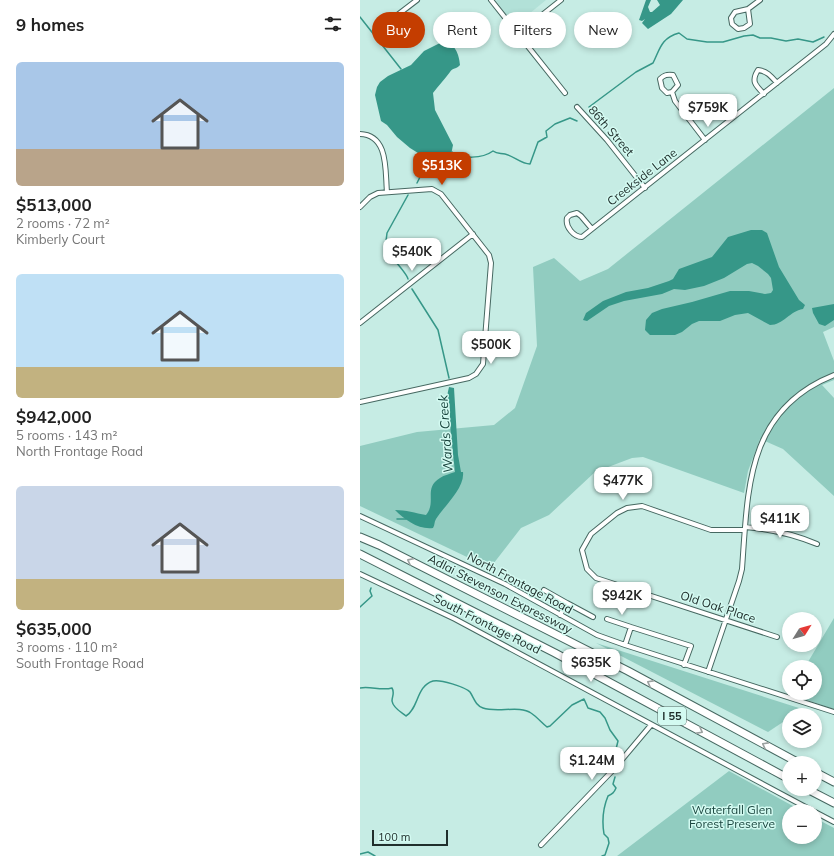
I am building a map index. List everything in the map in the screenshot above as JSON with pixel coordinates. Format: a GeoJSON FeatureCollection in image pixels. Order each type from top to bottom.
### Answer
{"type":"FeatureCollection","features":[{"type":"Feature","properties":{"kind":"highway","name":"Adlai Stevenson Expressway"},"geometry":{"type":"LineString","coordinates":[[360,537],[379,545],[628,671],[786,756]]}},
{"type":"Feature","properties":{"kind":"highway","name":"I 55"},"geometry":{"type":"LineString","coordinates":[[360,554],[555,652],[782,775]]}},
{"type":"Feature","properties":{"kind":"highway"},"geometry":{"type":"LineString","coordinates":[[822,776],[834,782]]}},
{"type":"Feature","properties":{"kind":"highway"},"geometry":{"type":"LineString","coordinates":[[820,796],[834,803]]}},
{"type":"Feature","properties":{"kind":"street"},"geometry":{"type":"LineString","coordinates":[[401,12],[417,0]]}},
{"type":"Feature","properties":{"kind":"street"},"geometry":{"type":"LineString","coordinates":[[491,0],[501,12]]}},
{"type":"Feature","properties":{"kind":"street"},"geometry":{"type":"LineString","coordinates":[[545,12],[561,0]]}},
{"type":"Feature","properties":{"kind":"street"},"geometry":{"type":"LineString","coordinates":[[748,9],[750,24],[744,28],[738,28],[732,24],[731,18],[735,12],[748,9],[760,0]]}},
{"type":"Feature","properties":{"kind":"street","name":"Creekside Lane"},"geometry":{"type":"LineString","coordinates":[[592,229],[577,213],[570,215],[567,218],[568,225],[578,237],[586,236],[592,229],[777,84],[826,44],[834,34]]}},
{"type":"Feature","properties":{"kind":"street"},"geometry":{"type":"LineString","coordinates":[[530,48],[565,93]]}},
{"type":"Feature","properties":{"kind":"street"},"geometry":{"type":"LineString","coordinates":[[764,94],[755,83],[754,77],[758,70],[770,74],[777,84]]}},
{"type":"Feature","properties":{"kind":"street"},"geometry":{"type":"LineString","coordinates":[[668,74],[673,75],[678,85],[672,92],[667,93],[662,88],[660,79],[668,74]]}},
{"type":"Feature","properties":{"kind":"street"},"geometry":{"type":"LineString","coordinates":[[672,92],[675,101],[705,140]]}},
{"type":"Feature","properties":{"kind":"street","name":"86th Street"},"geometry":{"type":"LineString","coordinates":[[577,107],[607,140],[645,188]]}},
{"type":"Feature","properties":{"kind":"street"},"geometry":{"type":"LineString","coordinates":[[360,134],[365,134],[375,138],[383,150],[387,192]]}},
{"type":"Feature","properties":{"kind":"street"},"geometry":{"type":"LineString","coordinates":[[360,207],[370,197],[378,193],[432,189],[443,196],[489,255],[491,263],[483,364],[479,372],[469,378],[360,402]]}},
{"type":"Feature","properties":{"kind":"street"},"geometry":{"type":"LineString","coordinates":[[360,323],[473,234]]}},
{"type":"Feature","properties":{"kind":"street"},"geometry":{"type":"LineString","coordinates":[[708,672],[742,569],[744,529],[749,484],[754,463],[772,423],[786,407],[801,393],[834,375]]}},
{"type":"Feature","properties":{"kind":"street","name":"Old Oak Place"},"geometry":{"type":"LineString","coordinates":[[776,637],[596,578],[589,573],[584,564],[582,550],[591,534],[623,510],[642,506],[711,530],[775,530],[800,537],[817,544]]}},
{"type":"Feature","properties":{"kind":"street","name":"North Frontage Road"},"geometry":{"type":"LineString","coordinates":[[360,516],[504,584],[597,635],[684,665],[834,712]]}},
{"type":"Feature","properties":{"kind":"street","name":"South Frontage Road"},"geometry":{"type":"LineString","coordinates":[[360,574],[456,619],[799,804]]}},
{"type":"Feature","properties":{"kind":"street"},"geometry":{"type":"LineString","coordinates":[[544,590],[593,617]]}},
{"type":"Feature","properties":{"kind":"street"},"geometry":{"type":"LineString","coordinates":[[560,615],[567,603]]}},
{"type":"Feature","properties":{"kind":"street"},"geometry":{"type":"LineString","coordinates":[[607,619],[692,646],[684,665]]}},
{"type":"Feature","properties":{"kind":"street"},"geometry":{"type":"LineString","coordinates":[[625,645],[631,627]]}},
{"type":"Feature","properties":{"kind":"street"},"geometry":{"type":"LineString","coordinates":[[540,845],[614,769],[651,725]]}},
{"type":"Feature","properties":{"kind":"street","name":"South Frontage Road"},"geometry":{"type":"LineString","coordinates":[[822,816],[834,822]]}},
{"type":"Feature","properties":{"kind":"shaded area"},"geometry":{"type":"Polygon","coordinates":[[[546,0],[531,12],[505,12],[496,1],[546,0]]]}},
{"type":"Feature","properties":{"kind":"shaded area"},"geometry":{"type":"Polygon","coordinates":[[[646,0],[651,0],[648,7],[650,12],[652,12],[660,5],[657,0],[683,0],[671,14],[648,29],[642,23],[645,19],[642,21],[639,20],[646,0]]]}},
{"type":"Feature","properties":{"kind":"shaded area"},"geometry":{"type":"Polygon","coordinates":[[[433,46],[433,48],[455,48],[459,57],[460,65],[451,71],[433,93],[435,110],[453,145],[451,155],[441,162],[434,163],[410,148],[381,121],[375,95],[380,82],[388,76],[411,65],[424,51],[433,46]]]}},
{"type":"Feature","properties":{"kind":"shaded area"},"geometry":{"type":"Polygon","coordinates":[[[751,230],[762,230],[767,233],[779,267],[799,300],[805,305],[803,309],[794,312],[779,323],[770,325],[748,313],[735,315],[720,321],[699,321],[675,335],[650,335],[645,330],[646,320],[652,313],[662,309],[730,291],[749,291],[765,294],[771,293],[773,290],[771,278],[758,266],[752,263],[747,264],[724,278],[704,286],[685,290],[674,289],[662,294],[624,301],[609,306],[587,321],[583,320],[586,313],[603,301],[626,292],[648,288],[669,281],[673,279],[679,269],[712,257],[728,237],[751,230]]]}},
{"type":"Feature","properties":{"kind":"shaded area"},"geometry":{"type":"Polygon","coordinates":[[[834,304],[834,320],[825,326],[819,324],[812,308],[834,304]]]}},
{"type":"Feature","properties":{"kind":"shaded area"},"geometry":{"type":"Polygon","coordinates":[[[449,387],[454,388],[458,455],[461,472],[463,472],[463,478],[453,497],[436,519],[433,528],[417,526],[408,521],[395,510],[426,515],[429,510],[432,486],[443,476],[455,472],[450,425],[450,409],[447,396],[449,387]]]}},
{"type":"Feature","properties":{"kind":"green space"},"geometry":{"type":"Polygon","coordinates":[[[834,88],[834,327],[823,332],[834,361],[834,380],[822,385],[834,398],[834,496],[783,449],[760,439],[748,471],[744,493],[643,457],[632,458],[595,472],[549,515],[521,528],[490,568],[360,506],[360,446],[417,432],[494,425],[515,408],[537,346],[533,267],[554,258],[580,281],[608,269],[834,88]]]}},
{"type":"Feature","properties":{"kind":"green space"},"geometry":{"type":"Polygon","coordinates":[[[834,618],[834,709],[807,700],[822,700],[822,660],[809,660],[814,652],[822,652],[822,638],[834,618]]]}},
{"type":"Feature","properties":{"kind":"green space"},"geometry":{"type":"Polygon","coordinates":[[[596,643],[799,708],[782,708],[782,723],[768,732],[596,643]]]}},
{"type":"Feature","properties":{"kind":"green space","name":"Waterfall Glen Forest Preserve"},"geometry":{"type":"Polygon","coordinates":[[[729,771],[789,804],[782,804],[782,844],[822,844],[822,822],[834,828],[834,856],[617,856],[729,771]]]}},
{"type":"Feature","properties":{"kind":"waterway","name":"Wards Creek"},"geometry":{"type":"LineString","coordinates":[[360,17],[401,69]]}},
{"type":"Feature","properties":{"kind":"waterway","name":"Wards Creek"},"geometry":{"type":"LineString","coordinates":[[589,107],[636,72],[653,63],[665,41],[673,35],[679,33],[687,39],[707,42],[723,42],[753,35],[760,38],[771,38],[786,41],[798,39],[813,42],[824,37]]}},
{"type":"Feature","properties":{"kind":"waterway","name":"Wards Creek"},"geometry":{"type":"LineString","coordinates":[[452,152],[466,157],[478,157],[493,151],[530,164],[538,142],[547,137],[546,131],[555,124],[570,118],[577,121]]}},
{"type":"Feature","properties":{"kind":"waterway","name":"Wards Creek"},"geometry":{"type":"LineString","coordinates":[[417,183],[428,161]]}},
{"type":"Feature","properties":{"kind":"waterway","name":"Wards Creek"},"geometry":{"type":"LineString","coordinates":[[408,195],[387,233],[385,249],[402,269],[408,279]]}},
{"type":"Feature","properties":{"kind":"waterway","name":"Wards Creek"},"geometry":{"type":"LineString","coordinates":[[412,289],[438,330],[449,378]]}},
{"type":"Feature","properties":{"kind":"waterway","name":"Wards Creek"},"geometry":{"type":"LineString","coordinates":[[397,519],[406,519]]}},
{"type":"Feature","properties":{"kind":"waterway","name":"Wards Creek"},"geometry":{"type":"LineString","coordinates":[[360,607],[372,596],[370,591],[371,588]]}},
{"type":"Feature","properties":{"kind":"waterway","name":"Wards Creek"},"geometry":{"type":"LineString","coordinates":[[360,688],[392,688],[392,701],[394,706],[406,716],[413,708],[423,687],[433,681],[446,682],[470,692],[480,707],[495,710],[515,709],[526,711],[547,727],[550,726],[572,705],[584,699],[588,708],[600,712],[605,718],[610,730],[618,741],[615,753],[617,754]]}},
{"type":"Feature","properties":{"kind":"waterway","name":"Wards Creek"},"geometry":{"type":"LineString","coordinates":[[602,856],[605,855],[609,843],[608,838],[604,834],[604,810],[608,796],[613,793],[616,788],[613,784],[615,777]]}},
{"type":"Feature","properties":{"kind":"waterway"},"geometry":{"type":"LineString","coordinates":[[360,854],[368,852],[375,856]]}}]}
